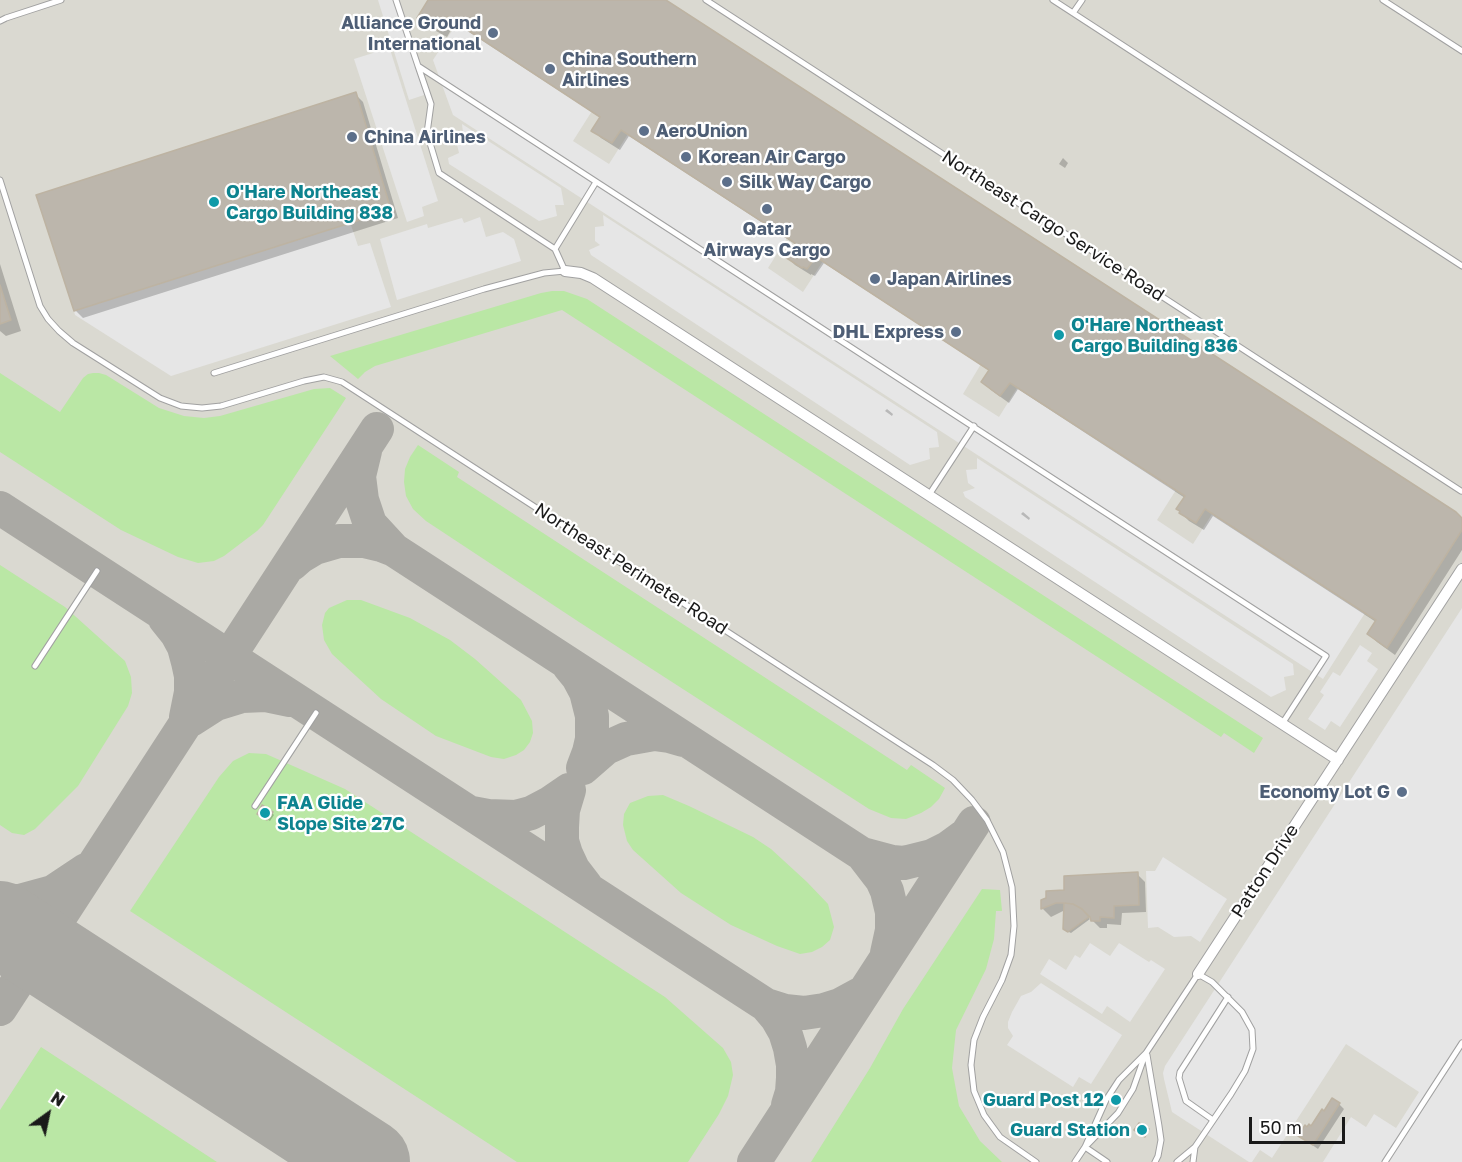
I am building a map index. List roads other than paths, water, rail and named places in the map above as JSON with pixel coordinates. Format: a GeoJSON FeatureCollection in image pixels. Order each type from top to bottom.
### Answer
{"type":"FeatureCollection","features":[{"type":"Feature","properties":{"kind":"street"},"geometry":{"type":"LineString","coordinates":[[565,271],[581,273],[593,278],[1338,760]]}},
{"type":"Feature","properties":{"kind":"street","name":"Patton Drive"},"geometry":{"type":"LineString","coordinates":[[1198,974],[1462,569]]}},
{"type":"Feature","properties":{"kind":"lane"},"geometry":{"type":"LineString","coordinates":[[0,21],[61,0]]}},
{"type":"Feature","properties":{"kind":"lane"},"geometry":{"type":"LineString","coordinates":[[214,373],[484,289],[544,273],[565,271],[555,249],[439,173],[428,133],[431,104],[396,0]]}},
{"type":"Feature","properties":{"kind":"lane","name":"Northeast Cargo Service Road"},"geometry":{"type":"LineString","coordinates":[[706,0],[1461,492]]}},
{"type":"Feature","properties":{"kind":"lane"},"geometry":{"type":"LineString","coordinates":[[1053,0],[1462,266]]}},
{"type":"Feature","properties":{"kind":"lane"},"geometry":{"type":"LineString","coordinates":[[1073,13],[1082,0]]}},
{"type":"Feature","properties":{"kind":"lane"},"geometry":{"type":"LineString","coordinates":[[1383,0],[1462,51]]}},
{"type":"Feature","properties":{"kind":"lane"},"geometry":{"type":"LineString","coordinates":[[418,66],[1326,656],[1282,724]]}},
{"type":"Feature","properties":{"kind":"lane","name":"Northeast Perimeter Road"},"geometry":{"type":"LineString","coordinates":[[0,180],[40,306],[48,319],[73,343],[160,398],[181,405],[202,408],[221,406],[324,377],[342,382],[953,780],[987,820],[1003,852],[1012,887],[1014,926],[1011,955],[974,1040],[971,1065],[974,1091],[984,1115],[1000,1137],[1036,1162]]}},
{"type":"Feature","properties":{"kind":"lane"},"geometry":{"type":"LineString","coordinates":[[555,249],[596,182]]}},
{"type":"Feature","properties":{"kind":"lane"},"geometry":{"type":"LineString","coordinates":[[929,495],[974,426]]}},
{"type":"Feature","properties":{"kind":"lane"},"geometry":{"type":"LineString","coordinates":[[35,666],[97,571]]}},
{"type":"Feature","properties":{"kind":"lane"},"geometry":{"type":"LineString","coordinates":[[255,806],[316,713]]}},
{"type":"Feature","properties":{"kind":"lane"},"geometry":{"type":"LineString","coordinates":[[1178,1162],[1195,1147],[1213,1120],[1245,1071],[1252,1049],[1252,1030],[1242,1012],[1212,982],[1198,974]]}},
{"type":"Feature","properties":{"kind":"lane","name":"Patton Drive"},"geometry":{"type":"LineString","coordinates":[[1076,1162],[1106,1100],[1119,1080],[1146,1053],[1198,974]]}},
{"type":"Feature","properties":{"kind":"lane"},"geometry":{"type":"LineString","coordinates":[[1213,1120],[1186,1101],[1179,1078],[1180,1072],[1228,997]]}},
{"type":"Feature","properties":{"kind":"lane"},"geometry":{"type":"LineString","coordinates":[[1385,1162],[1462,1043]]}},
{"type":"Feature","properties":{"kind":"lane"},"geometry":{"type":"LineString","coordinates":[[1146,1053],[1160,1126],[1161,1140],[1155,1162]]}},
{"type":"Feature","properties":{"kind":"lane","name":"Patton Drive"},"geometry":{"type":"LineString","coordinates":[[1084,1148],[1118,1113],[1133,1089],[1146,1053]]}},
{"type":"Feature","properties":{"kind":"lane"},"geometry":{"type":"LineString","coordinates":[[1193,1162],[1195,1147]]}},
{"type":"Feature","properties":{"kind":"lane"},"geometry":{"type":"LineString","coordinates":[[1084,1148],[1107,1162]]}},
{"type":"Feature","properties":{"kind":"place","name":"Alliance Ground International"},"geometry":{"type":"Point","coordinates":[493,33]}},
{"type":"Feature","properties":{"kind":"place","name":"China Southern Airlines"},"geometry":{"type":"Point","coordinates":[550,69]}},
{"type":"Feature","properties":{"kind":"place","name":"AeroUnion"},"geometry":{"type":"Point","coordinates":[644,131]}},
{"type":"Feature","properties":{"kind":"place","name":"China Airlines"},"geometry":{"type":"Point","coordinates":[352,137]}},
{"type":"Feature","properties":{"kind":"place","name":"Korean Air Cargo"},"geometry":{"type":"Point","coordinates":[686,157]}},
{"type":"Feature","properties":{"kind":"place","name":"Silk Way Cargo"},"geometry":{"type":"Point","coordinates":[727,182]}},
{"type":"Feature","properties":{"kind":"place","name":"O'Hare Northeast Cargo Building 838"},"geometry":{"type":"Point","coordinates":[214,202]}},
{"type":"Feature","properties":{"kind":"place","name":"Qatar Airways Cargo"},"geometry":{"type":"Point","coordinates":[767,209]}},
{"type":"Feature","properties":{"kind":"place","name":"Japan Airlines"},"geometry":{"type":"Point","coordinates":[875,279]}},
{"type":"Feature","properties":{"kind":"place","name":"DHL Express"},"geometry":{"type":"Point","coordinates":[956,332]}},
{"type":"Feature","properties":{"kind":"place","name":"O'Hare Northeast Cargo Building 836"},"geometry":{"type":"Point","coordinates":[1059,335]}},
{"type":"Feature","properties":{"kind":"place","name":"Economy Lot G"},"geometry":{"type":"Point","coordinates":[1402,792]}},
{"type":"Feature","properties":{"kind":"place","name":"FAA Glide Slope Site 27C"},"geometry":{"type":"Point","coordinates":[265,813]}},
{"type":"Feature","properties":{"kind":"place","name":"Guard Post 12"},"geometry":{"type":"Point","coordinates":[1116,1100]}},
{"type":"Feature","properties":{"kind":"place","name":"Guard Station"},"geometry":{"type":"Point","coordinates":[1142,1130]}}]}
